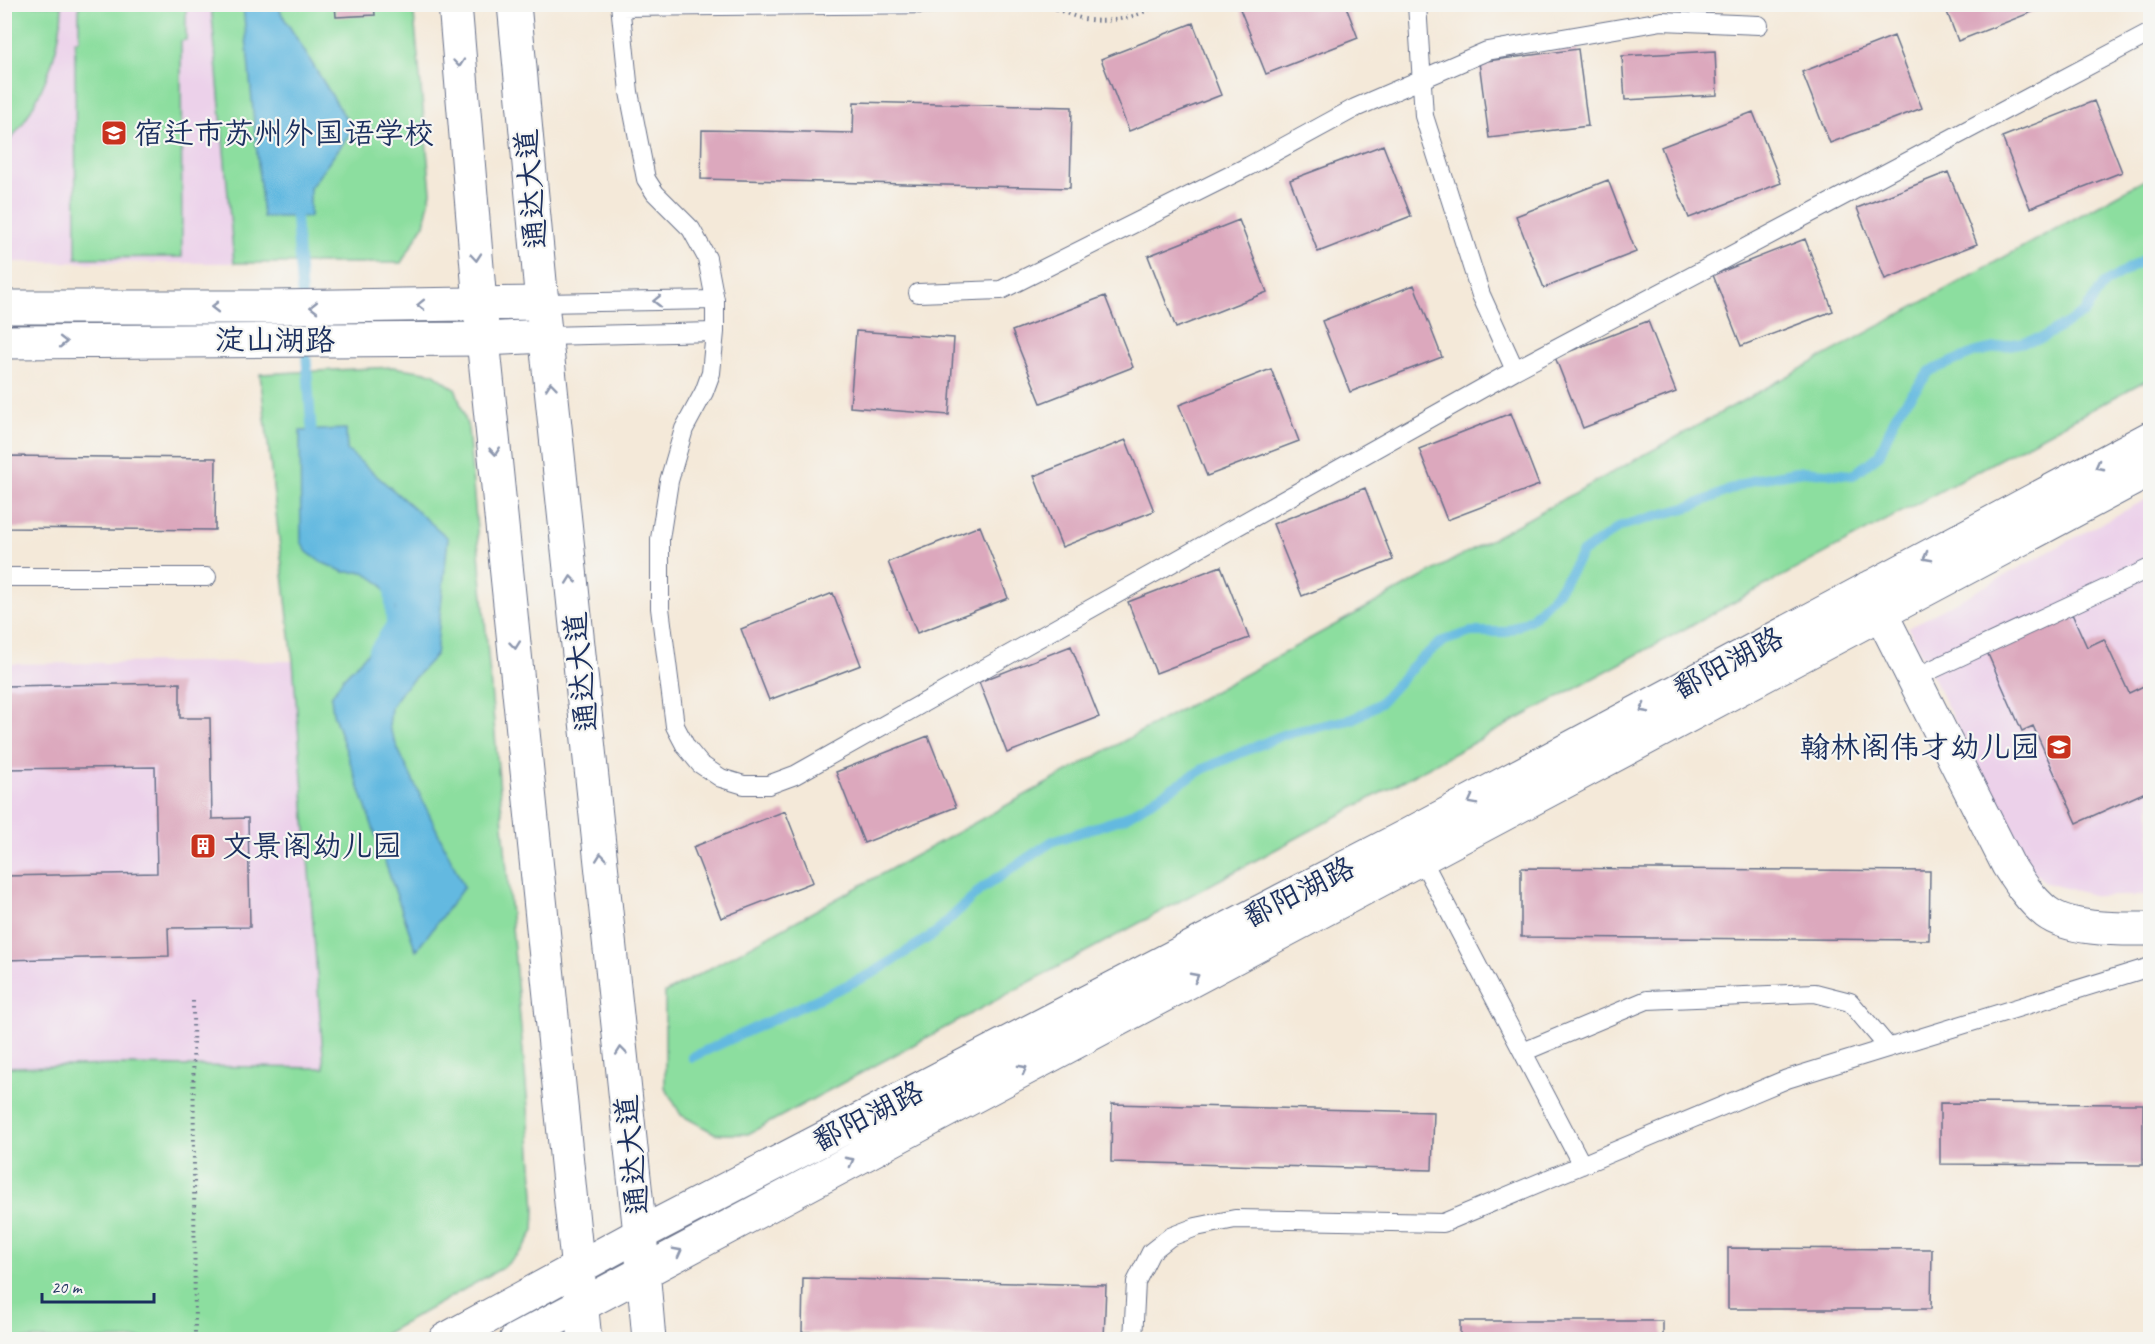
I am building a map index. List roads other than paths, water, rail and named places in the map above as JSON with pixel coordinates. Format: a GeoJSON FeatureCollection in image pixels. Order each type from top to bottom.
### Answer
{"type":"FeatureCollection","features":[{"type":"Feature","properties":{"kind":"street","name":"通达大道"},"geometry":{"type":"LineString","coordinates":[[454,4],[483,339],[585,1340]]}},
{"type":"Feature","properties":{"kind":"street","name":"通达大道"},"geometry":{"type":"LineString","coordinates":[[514,4],[542,303],[640,1234],[649,1340]]}},
{"type":"Feature","properties":{"kind":"street","name":"淀山湖路"},"geometry":{"type":"LineString","coordinates":[[4,307],[273,307],[542,303]]}},
{"type":"Feature","properties":{"kind":"street","name":"淀山湖路"},"geometry":{"type":"LineString","coordinates":[[4,342],[483,339],[546,336]]}},
{"type":"Feature","properties":{"kind":"street","name":"鄱阳湖路"},"geometry":{"type":"LineString","coordinates":[[516,1340],[1414,846],[1874,600],[2151,438]]}},
{"type":"Feature","properties":{"kind":"street","name":"鄱阳湖路"},"geometry":{"type":"LineString","coordinates":[[1874,600],[2151,470]]}},
{"type":"Feature","properties":{"kind":"street"},"geometry":{"type":"LineString","coordinates":[[1874,600],[2008,866],[2026,893],[2048,913],[2074,923],[2105,929],[2151,929]]}},
{"type":"Feature","properties":{"kind":"street","name":"鄱阳湖路"},"geometry":{"type":"LineString","coordinates":[[445,1340],[640,1234],[1414,846]]}},
{"type":"Feature","properties":{"kind":"lane"},"geometry":{"type":"LineString","coordinates":[[940,4],[620,6],[629,92],[646,179],[655,193],[690,229],[707,258],[715,300],[711,373],[704,392],[684,429],[669,481],[660,539],[660,608],[675,726],[686,747],[700,764],[721,778],[744,785],[768,785],[795,775],[1515,370],[2151,33]]}},
{"type":"Feature","properties":{"kind":"lane"},"geometry":{"type":"LineString","coordinates":[[1417,4],[1424,117],[1481,295],[1515,370]]}},
{"type":"Feature","properties":{"kind":"lane"},"geometry":{"type":"LineString","coordinates":[[918,293],[1001,290],[1248,166],[1355,108],[1487,51],[1662,21],[1759,25]]}},
{"type":"Feature","properties":{"kind":"lane"},"geometry":{"type":"LineString","coordinates":[[542,303],[715,300]]}},
{"type":"Feature","properties":{"kind":"lane"},"geometry":{"type":"LineString","coordinates":[[546,336],[715,332]]}},
{"type":"Feature","properties":{"kind":"lane"},"geometry":{"type":"LineString","coordinates":[[1914,678],[2151,568]]}},
{"type":"Feature","properties":{"kind":"lane"},"geometry":{"type":"LineString","coordinates":[[4,577],[207,577]]}},
{"type":"Feature","properties":{"kind":"lane"},"geometry":{"type":"LineString","coordinates":[[1414,846],[1582,1165]]}},
{"type":"Feature","properties":{"kind":"lane"},"geometry":{"type":"LineString","coordinates":[[1132,1340],[1136,1282],[1151,1252],[1170,1237],[1196,1227],[1235,1219],[1443,1223],[1787,1079],[2151,967]]}},
{"type":"Feature","properties":{"kind":"lane"},"geometry":{"type":"LineString","coordinates":[[1523,1052],[1647,1000],[1815,993],[1851,1002],[1888,1047]]}},
{"type":"Feature","properties":{"kind":"water"},"geometry":{"type":"Polygon","coordinates":[[[243,5],[279,5],[281,13],[350,125],[349,135],[310,188],[310,217],[263,217],[243,5]]]}},
{"type":"Feature","properties":{"kind":"water"},"geometry":{"type":"Polygon","coordinates":[[[346,429],[347,450],[448,538],[436,655],[403,690],[391,707],[389,727],[464,887],[416,951],[333,713],[331,697],[343,678],[393,627],[395,608],[381,584],[364,572],[344,572],[321,562],[307,552],[301,541],[300,431],[346,429]]]}},
{"type":"Feature","properties":{"kind":"waterway"},"geometry":{"type":"LineString","coordinates":[[295,204],[312,436],[315,442]]}},
{"type":"Feature","properties":{"kind":"waterway"},"geometry":{"type":"LineString","coordinates":[[692,1057],[873,973],[934,934],[981,889],[1053,841],[1124,818],[1203,769],[1285,734],[1353,719],[1380,703],[1417,662],[1443,641],[1471,632],[1505,632],[1531,619],[1559,590],[1582,553],[1621,526],[1692,506],[1753,480],[1802,471],[1853,475],[1879,455],[1897,413],[1930,371],[1976,352],[2042,338],[2084,313],[2104,284],[2144,259],[2150,259]]}},
{"type":"Feature","properties":{"kind":"waterway"},"geometry":{"type":"LineString","coordinates":[[373,651],[391,624],[389,585]]}},
{"type":"Feature","properties":{"kind":"place","name":"宿迁市苏州外国语学校"},"geometry":{"type":"Point","coordinates":[114,133]}},
{"type":"Feature","properties":{"kind":"place","name":"翰林阁伟才幼儿园"},"geometry":{"type":"Point","coordinates":[2059,747]}},
{"type":"Feature","properties":{"kind":"place","name":"文景阁幼儿园"},"geometry":{"type":"Point","coordinates":[203,846]}}]}
